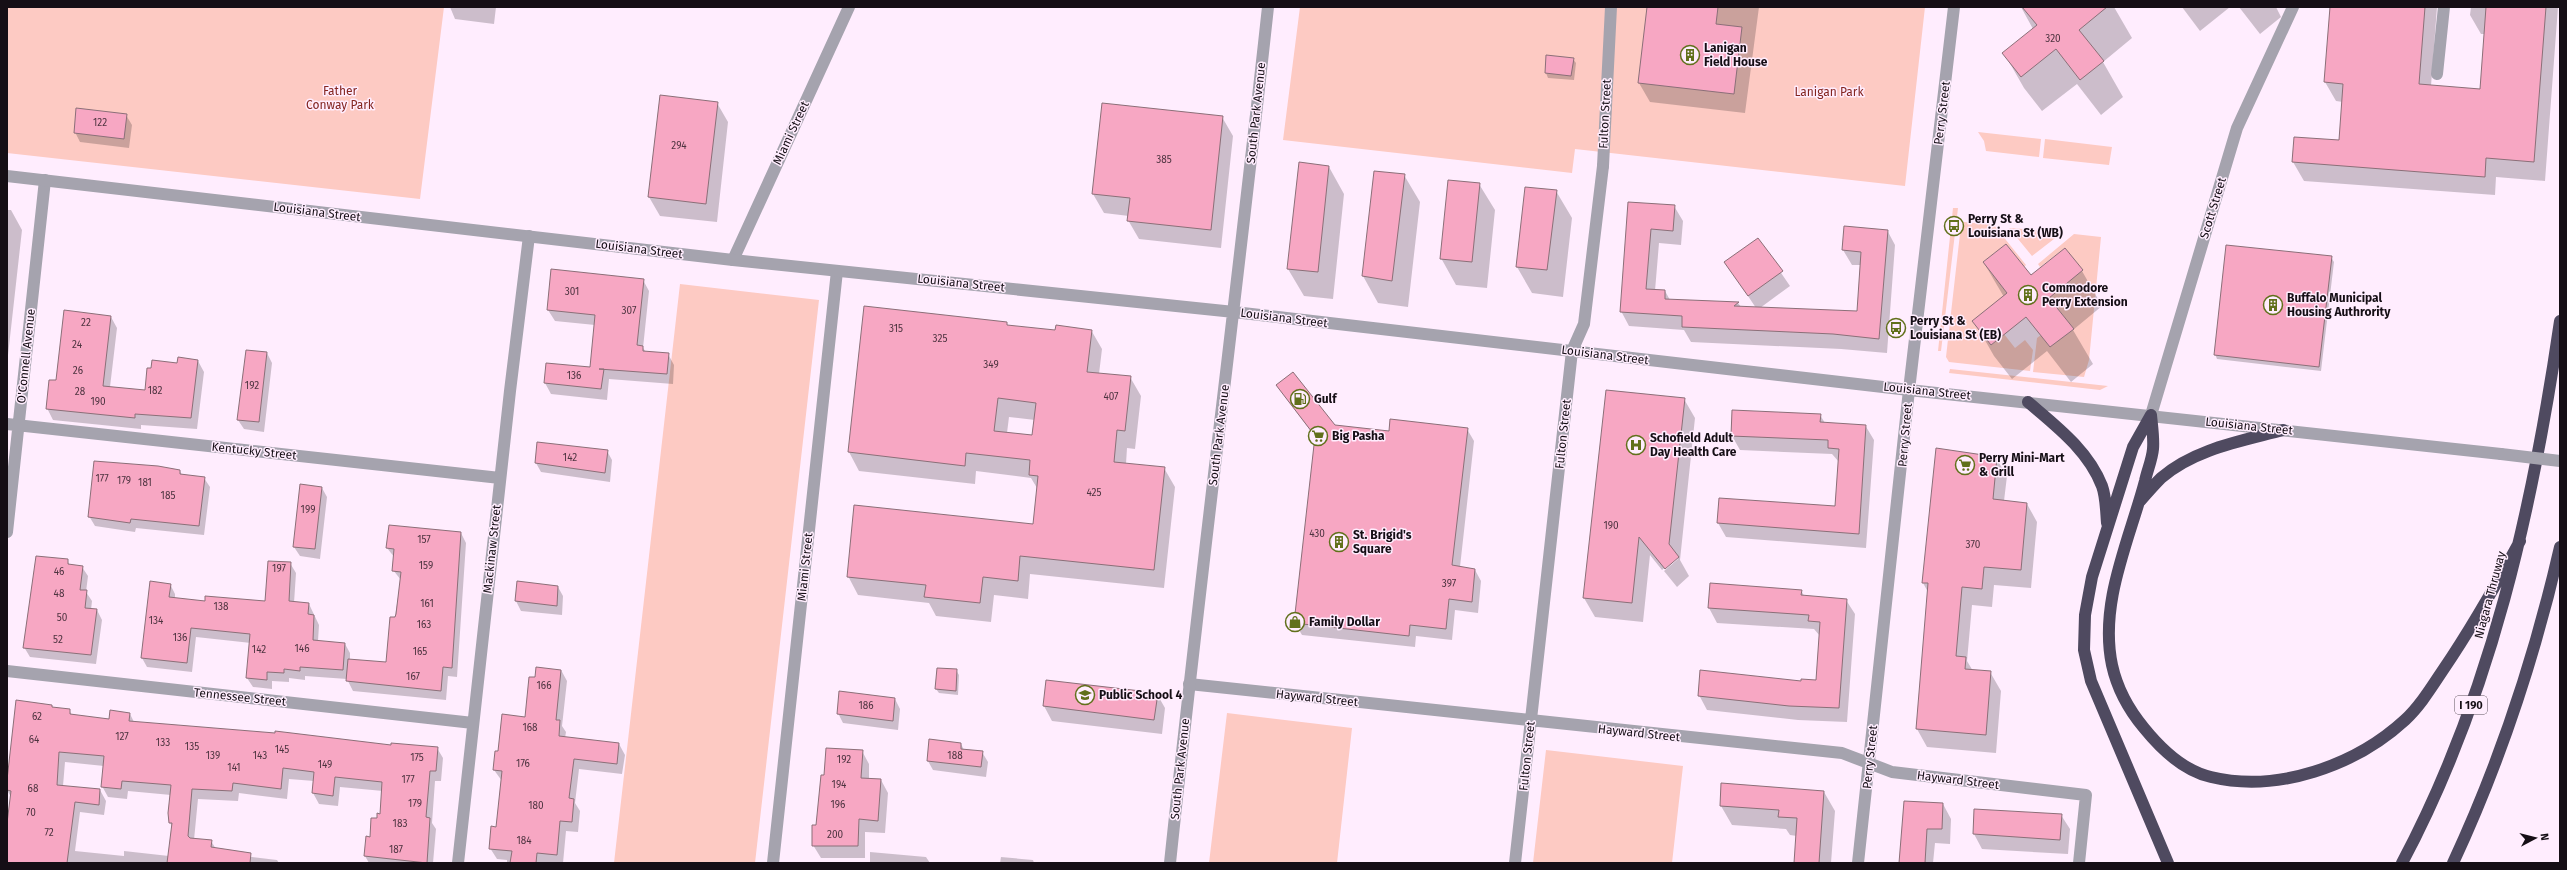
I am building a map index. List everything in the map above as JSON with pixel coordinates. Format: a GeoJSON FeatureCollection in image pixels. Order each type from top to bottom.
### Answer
{"type":"FeatureCollection","features":[{"type":"Feature","properties":{"kind":"highway","name":"Niagara Thruway"},"geometry":{"type":"LineString","coordinates":[[2402,863],[2434,797],[2478,687],[2520,540],[2544,421],[2560,321]]}},
{"type":"Feature","properties":{"kind":"highway"},"geometry":{"type":"LineString","coordinates":[[2028,402],[2061,429],[2093,469],[2102,487],[2108,527]]}},
{"type":"Feature","properties":{"kind":"highway"},"geometry":{"type":"LineString","coordinates":[[2151,415],[2153,449],[2112,595],[2109,626],[2112,665],[2123,697],[2156,743],[2178,762],[2209,777],[2243,782],[2276,780],[2306,774],[2344,760],[2375,742],[2405,720],[2426,696],[2458,648],[2520,540]]}},
{"type":"Feature","properties":{"kind":"highway"},"geometry":{"type":"LineString","coordinates":[[2151,415],[2134,447],[2092,577],[2085,615],[2084,650],[2091,681],[2168,863]]}},
{"type":"Feature","properties":{"kind":"highway"},"geometry":{"type":"LineString","coordinates":[[2139,501],[2162,478],[2184,462],[2214,449],[2283,430]]}},
{"type":"Feature","properties":{"kind":"highway"},"geometry":{"type":"LineString","coordinates":[[2453,863],[2487,784],[2519,697],[2539,632],[2560,547]]}},
{"type":"Feature","properties":{"kind":"street","name":"Miami Street"},"geometry":{"type":"LineString","coordinates":[[733,260],[849,7]]}},
{"type":"Feature","properties":{"kind":"street","name":"South Park Avenue"},"geometry":{"type":"LineString","coordinates":[[1170,863],[1189,684],[1234,312],[1268,7]]}},
{"type":"Feature","properties":{"kind":"street","name":"Fulton Street"},"geometry":{"type":"LineString","coordinates":[[1515,863],[1572,351],[1584,324],[1602,166],[1611,7]]}},
{"type":"Feature","properties":{"kind":"street","name":"Perry Street"},"geometry":{"type":"LineString","coordinates":[[1858,863],[1909,390],[1954,7]]}},
{"type":"Feature","properties":{"kind":"street","name":"Scott Street"},"geometry":{"type":"LineString","coordinates":[[2151,415],[2237,128],[2293,7]]}},
{"type":"Feature","properties":{"kind":"street"},"geometry":{"type":"LineString","coordinates":[[2436,74],[2444,7]]}},
{"type":"Feature","properties":{"kind":"street","name":"Louisiana Street"},"geometry":{"type":"LineString","coordinates":[[7,176],[733,260],[1234,312],[1909,390],[2560,460]]}},
{"type":"Feature","properties":{"kind":"street","name":"O'Connell Avenue"},"geometry":{"type":"LineString","coordinates":[[7,532],[13,425],[45,180]]}},
{"type":"Feature","properties":{"kind":"street","name":"Mackinaw Street"},"geometry":{"type":"LineString","coordinates":[[458,863],[500,478],[529,236]]}},
{"type":"Feature","properties":{"kind":"street","name":"Miami Street"},"geometry":{"type":"LineString","coordinates":[[773,863],[837,271]]}},
{"type":"Feature","properties":{"kind":"street","name":"Kentucky Street"},"geometry":{"type":"LineString","coordinates":[[13,425],[500,478]]}},
{"type":"Feature","properties":{"kind":"street","name":"Tennessee Street"},"geometry":{"type":"LineString","coordinates":[[7,671],[473,723]]}},
{"type":"Feature","properties":{"kind":"street","name":"Hayward Street"},"geometry":{"type":"LineString","coordinates":[[1189,684],[1842,753],[1892,772],[2086,794],[2079,863]]}},
{"type":"Feature","properties":{"kind":"green space","name":"Father Conway Park"},"geometry":{"type":"Polygon","coordinates":[[[7,7],[444,7],[420,199],[7,153],[7,7]]]}},
{"type":"Feature","properties":{"kind":"green space","name":"Lanigan Park"},"geometry":{"type":"Polygon","coordinates":[[[1300,7],[1925,7],[1905,186],[1575,149],[1572,173],[1283,140],[1300,7]]]}},
{"type":"Feature","properties":{"kind":"green space"},"geometry":{"type":"Polygon","coordinates":[[[1978,132],[2041,139],[2039,157],[1986,151],[1984,141],[1978,132]]]}},
{"type":"Feature","properties":{"kind":"green space"},"geometry":{"type":"Polygon","coordinates":[[[2045,139],[2112,147],[2109,165],[2043,158],[2045,139]]]}},
{"type":"Feature","properties":{"kind":"green space"},"geometry":{"type":"Polygon","coordinates":[[[1953,208],[1958,208],[1941,351],[1938,351],[1953,208]]]}},
{"type":"Feature","properties":{"kind":"green space"},"geometry":{"type":"Polygon","coordinates":[[[1964,222],[1994,225],[2026,265],[2024,267],[2006,244],[1983,262],[2007,293],[1991,345],[2004,334],[2015,348],[2025,340],[2033,350],[2030,371],[1949,362],[1946,357],[1961,225],[1964,222]]]}},
{"type":"Feature","properties":{"kind":"green space"},"geometry":{"type":"Polygon","coordinates":[[[2009,228],[2063,232],[2032,256],[2009,228]]]}},
{"type":"Feature","properties":{"kind":"green space"},"geometry":{"type":"Polygon","coordinates":[[[2074,234],[2101,237],[2089,360],[2084,377],[2033,372],[2037,338],[2041,335],[2050,347],[2074,329],[2049,298],[2082,270],[2065,248],[2040,267],[2038,264],[2074,234]]]}},
{"type":"Feature","properties":{"kind":"green space"},"geometry":{"type":"Polygon","coordinates":[[[680,284],[819,300],[755,863],[614,863],[680,284]]]}},
{"type":"Feature","properties":{"kind":"green space"},"geometry":{"type":"Polygon","coordinates":[[[1950,369],[2108,386],[2100,390],[1949,373],[1950,369]]]}},
{"type":"Feature","properties":{"kind":"green space"},"geometry":{"type":"Polygon","coordinates":[[[1227,713],[1352,728],[1337,863],[1209,863],[1227,713]]]}},
{"type":"Feature","properties":{"kind":"green space"},"geometry":{"type":"Polygon","coordinates":[[[1546,750],[1683,766],[1672,863],[1533,863],[1546,750]]]}},
{"type":"Feature","properties":{"kind":"building","name":"Lanigan Field House"},"geometry":{"type":"Polygon","coordinates":[[[1647,7],[1718,7],[1716,24],[1742,27],[1734,94],[1638,83],[1647,7]]]}},
{"type":"Feature","properties":{"kind":"building"},"geometry":{"type":"Polygon","coordinates":[[[2022,7],[2107,7],[2079,30],[2104,61],[2080,80],[2056,49],[2021,77],[2002,53],[2037,25],[2022,7]]]}},
{"type":"Feature","properties":{"kind":"building"},"geometry":{"type":"Polygon","coordinates":[[[2330,7],[2425,7],[2419,84],[2480,89],[2486,7],[2546,7],[2534,162],[2486,158],[2485,177],[2292,162],[2294,137],[2339,140],[2343,84],[2324,82],[2330,7]]]}},
{"type":"Feature","properties":{"kind":"building"},"geometry":{"type":"Polygon","coordinates":[[[1546,55],[1574,58],[1571,76],[1545,73],[1546,55]]]}},
{"type":"Feature","properties":{"kind":"building"},"geometry":{"type":"Polygon","coordinates":[[[660,95],[718,102],[706,204],[648,197],[660,95]]]}},
{"type":"Feature","properties":{"kind":"building"},"geometry":{"type":"Polygon","coordinates":[[[1102,103],[1223,116],[1211,230],[1127,221],[1130,198],[1092,194],[1102,103]]]}},
{"type":"Feature","properties":{"kind":"building"},"geometry":{"type":"Polygon","coordinates":[[[76,108],[127,114],[124,139],[74,133],[76,108]]]}},
{"type":"Feature","properties":{"kind":"building"},"geometry":{"type":"Polygon","coordinates":[[[1299,162],[1329,166],[1318,272],[1287,269],[1299,162]]]}},
{"type":"Feature","properties":{"kind":"building"},"geometry":{"type":"Polygon","coordinates":[[[1374,171],[1405,174],[1392,281],[1362,276],[1374,171]]]}},
{"type":"Feature","properties":{"kind":"building"},"geometry":{"type":"Polygon","coordinates":[[[1448,180],[1480,183],[1472,262],[1440,259],[1448,180]]]}},
{"type":"Feature","properties":{"kind":"building"},"geometry":{"type":"Polygon","coordinates":[[[1525,187],[1557,190],[1547,270],[1516,267],[1525,187]]]}},
{"type":"Feature","properties":{"kind":"building"},"geometry":{"type":"Polygon","coordinates":[[[1628,202],[1675,205],[1673,231],[1651,229],[1646,289],[1665,290],[1665,299],[1739,302],[1734,306],[1857,311],[1861,252],[1842,250],[1844,226],[1888,230],[1879,339],[1833,334],[1682,327],[1682,316],[1620,312],[1628,202]]]}},
{"type":"Feature","properties":{"kind":"building"},"geometry":{"type":"Polygon","coordinates":[[[1758,238],[1783,271],[1748,296],[1724,262],[1758,238]]]}},
{"type":"Feature","properties":{"kind":"building","name":"Commodore Perry Extension"},"geometry":{"type":"Polygon","coordinates":[[[2006,244],[2031,275],[2065,248],[2083,270],[2049,298],[2074,329],[2050,347],[2026,317],[1991,345],[1972,321],[2007,293],[1983,262],[2006,244]]]}},
{"type":"Feature","properties":{"kind":"building","name":"Buffalo Municipal Housing Authrority"},"geometry":{"type":"Polygon","coordinates":[[[2226,245],[2332,256],[2319,367],[2214,355],[2226,245]]]}},
{"type":"Feature","properties":{"kind":"building"},"geometry":{"type":"Polygon","coordinates":[[[551,269],[644,279],[637,345],[643,346],[643,351],[669,353],[667,374],[604,369],[601,389],[544,383],[546,363],[590,367],[595,315],[547,310],[551,269]]]}},
{"type":"Feature","properties":{"kind":"building"},"geometry":{"type":"Polygon","coordinates":[[[864,306],[1007,322],[1007,325],[1055,330],[1056,325],[1092,330],[1087,372],[1131,376],[1125,431],[1117,430],[1114,462],[1165,467],[1154,570],[1020,556],[1018,581],[983,577],[980,603],[924,597],[926,585],[847,577],[854,505],[1033,524],[1038,476],[1029,475],[1030,460],[966,453],[965,466],[848,452],[864,306]],[[998,398],[994,431],[1032,435],[1036,403],[998,398]]]}},
{"type":"Feature","properties":{"kind":"building"},"geometry":{"type":"Polygon","coordinates":[[[64,310],[111,316],[103,386],[145,390],[147,368],[151,368],[152,360],[177,363],[178,357],[198,360],[191,418],[135,414],[135,418],[46,409],[49,380],[56,380],[64,310]]]}},
{"type":"Feature","properties":{"kind":"building"},"geometry":{"type":"Polygon","coordinates":[[[246,350],[267,352],[259,422],[237,420],[246,350]]]}},
{"type":"Feature","properties":{"kind":"building"},"geometry":{"type":"Polygon","coordinates":[[[1293,372],[1335,425],[1389,431],[1390,419],[1468,428],[1452,565],[1475,569],[1472,602],[1449,599],[1446,629],[1410,625],[1409,636],[1294,623],[1315,436],[1276,385],[1293,372]]]}},
{"type":"Feature","properties":{"kind":"building"},"geometry":{"type":"Polygon","coordinates":[[[1606,390],[1685,398],[1669,544],[1679,557],[1665,569],[1639,537],[1632,603],[1583,598],[1606,390]]]}},
{"type":"Feature","properties":{"kind":"building"},"geometry":{"type":"Polygon","coordinates":[[[1732,410],[1821,414],[1820,422],[1866,425],[1859,534],[1717,523],[1719,498],[1835,506],[1839,449],[1828,448],[1828,440],[1731,436],[1732,410]]]}},
{"type":"Feature","properties":{"kind":"building"},"geometry":{"type":"Polygon","coordinates":[[[537,442],[608,450],[605,473],[535,463],[537,442]]]}},
{"type":"Feature","properties":{"kind":"building"},"geometry":{"type":"Polygon","coordinates":[[[1936,448],[1997,457],[1993,499],[2027,503],[2021,570],[1984,567],[1982,589],[1962,587],[1956,656],[1966,657],[1965,669],[1991,671],[1986,735],[1916,729],[1928,583],[1922,583],[1936,448]]]}},
{"type":"Feature","properties":{"kind":"building"},"geometry":{"type":"Polygon","coordinates":[[[94,461],[158,466],[180,470],[180,474],[205,477],[199,526],[131,519],[130,523],[88,517],[94,461]]]}},
{"type":"Feature","properties":{"kind":"building"},"geometry":{"type":"Polygon","coordinates":[[[300,484],[322,487],[315,549],[293,547],[300,484]]]}},
{"type":"Feature","properties":{"kind":"building"},"geometry":{"type":"Polygon","coordinates":[[[389,525],[461,532],[452,668],[443,667],[441,691],[346,681],[348,659],[386,662],[390,617],[395,617],[396,614],[401,572],[392,571],[394,549],[386,548],[389,525]]]}},
{"type":"Feature","properties":{"kind":"building"},"geometry":{"type":"Polygon","coordinates":[[[36,556],[68,559],[68,564],[83,566],[80,590],[87,590],[85,608],[97,609],[91,655],[23,648],[36,556]]]}},
{"type":"Feature","properties":{"kind":"building"},"geometry":{"type":"Polygon","coordinates":[[[268,561],[291,562],[289,601],[309,603],[308,614],[314,615],[313,640],[345,643],[343,670],[300,667],[300,671],[284,669],[284,673],[267,672],[267,680],[246,678],[250,634],[191,628],[187,663],[141,658],[150,581],[171,584],[169,597],[205,601],[205,596],[265,601],[268,561]]]}},
{"type":"Feature","properties":{"kind":"building"},"geometry":{"type":"Polygon","coordinates":[[[517,581],[558,586],[557,606],[515,601],[517,581]]]}},
{"type":"Feature","properties":{"kind":"building"},"geometry":{"type":"Polygon","coordinates":[[[1710,583],[1802,590],[1801,595],[1847,599],[1839,708],[1789,706],[1698,696],[1700,670],[1801,681],[1801,679],[1816,680],[1820,622],[1808,621],[1809,615],[1708,608],[1710,583]]]}},
{"type":"Feature","properties":{"kind":"building"},"geometry":{"type":"Polygon","coordinates":[[[536,667],[561,670],[556,720],[560,720],[559,736],[619,743],[617,764],[574,759],[569,798],[574,799],[572,822],[560,821],[557,855],[537,853],[536,863],[510,863],[512,851],[489,849],[491,826],[496,827],[502,771],[493,770],[495,751],[498,751],[502,714],[525,717],[529,677],[535,677],[536,667]]]}},
{"type":"Feature","properties":{"kind":"building"},"geometry":{"type":"Polygon","coordinates":[[[937,668],[957,669],[956,691],[935,689],[937,668]]]}},
{"type":"Feature","properties":{"kind":"building"},"geometry":{"type":"Polygon","coordinates":[[[1046,680],[1158,693],[1154,720],[1043,706],[1046,680]]]}},
{"type":"Feature","properties":{"kind":"building"},"geometry":{"type":"Polygon","coordinates":[[[839,691],[895,698],[893,721],[837,714],[839,691]]]}},
{"type":"Feature","properties":{"kind":"building"},"geometry":{"type":"Polygon","coordinates":[[[16,700],[70,709],[70,714],[109,719],[110,710],[130,713],[129,721],[275,733],[275,731],[391,745],[391,743],[438,747],[436,771],[430,771],[426,817],[430,818],[427,863],[364,856],[366,836],[370,837],[371,818],[377,818],[377,813],[380,814],[382,782],[335,777],[333,796],[312,793],[314,772],[283,768],[281,789],[233,783],[232,791],[192,789],[188,836],[190,838],[212,840],[211,847],[251,853],[250,863],[167,863],[172,823],[169,823],[168,813],[171,785],[122,781],[121,789],[101,787],[104,756],[59,752],[57,785],[100,789],[99,805],[75,802],[67,863],[7,863],[7,823],[11,791],[7,790],[7,780],[16,700]]]}},
{"type":"Feature","properties":{"kind":"building"},"geometry":{"type":"Polygon","coordinates":[[[929,739],[961,743],[961,749],[983,751],[981,767],[927,761],[929,739]]]}},
{"type":"Feature","properties":{"kind":"building"},"geometry":{"type":"Polygon","coordinates":[[[826,748],[863,750],[861,778],[881,779],[878,821],[859,819],[858,846],[812,846],[812,825],[816,825],[821,775],[824,775],[826,748]]]}},
{"type":"Feature","properties":{"kind":"building"},"geometry":{"type":"Polygon","coordinates":[[[1721,783],[1824,791],[1819,863],[1794,863],[1797,818],[1778,817],[1779,810],[1720,806],[1721,783]]]}},
{"type":"Feature","properties":{"kind":"building"},"geometry":{"type":"Polygon","coordinates":[[[1904,801],[1943,803],[1942,829],[1927,829],[1925,863],[1899,863],[1904,801]]]}},
{"type":"Feature","properties":{"kind":"building"},"geometry":{"type":"Polygon","coordinates":[[[1974,809],[2062,814],[2060,840],[1973,834],[1974,809]]]}},
{"type":"Feature","properties":{"kind":"place","name":"Lanigan Field House"},"geometry":{"type":"Point","coordinates":[1690,55]}},
{"type":"Feature","properties":{"kind":"place","name":"Perry St & Louisiana St (WB)"},"geometry":{"type":"Point","coordinates":[1954,226]}},
{"type":"Feature","properties":{"kind":"place","name":"Commodore Perry Extension"},"geometry":{"type":"Point","coordinates":[2028,295]}},
{"type":"Feature","properties":{"kind":"place","name":"Buffalo Municipal Housing Authrority"},"geometry":{"type":"Point","coordinates":[2273,305]}},
{"type":"Feature","properties":{"kind":"place","name":"Perry St & Louisiana St (EB)"},"geometry":{"type":"Point","coordinates":[1896,328]}},
{"type":"Feature","properties":{"kind":"place","name":"Gulf"},"geometry":{"type":"Point","coordinates":[1300,399]}},
{"type":"Feature","properties":{"kind":"place","name":"Big Pasha"},"geometry":{"type":"Point","coordinates":[1318,436]}},
{"type":"Feature","properties":{"kind":"place","name":"Schofield Adult Day Health Care"},"geometry":{"type":"Point","coordinates":[1636,445]}},
{"type":"Feature","properties":{"kind":"place","name":"Perry Mini-Mart & Grill"},"geometry":{"type":"Point","coordinates":[1965,465]}},
{"type":"Feature","properties":{"kind":"place","name":"St. Brigid's Square"},"geometry":{"type":"Point","coordinates":[1339,542]}},
{"type":"Feature","properties":{"kind":"place","name":"Family Dollar"},"geometry":{"type":"Point","coordinates":[1295,622]}},
{"type":"Feature","properties":{"kind":"place","name":"Public School 4"},"geometry":{"type":"Point","coordinates":[1085,695]}}]}
